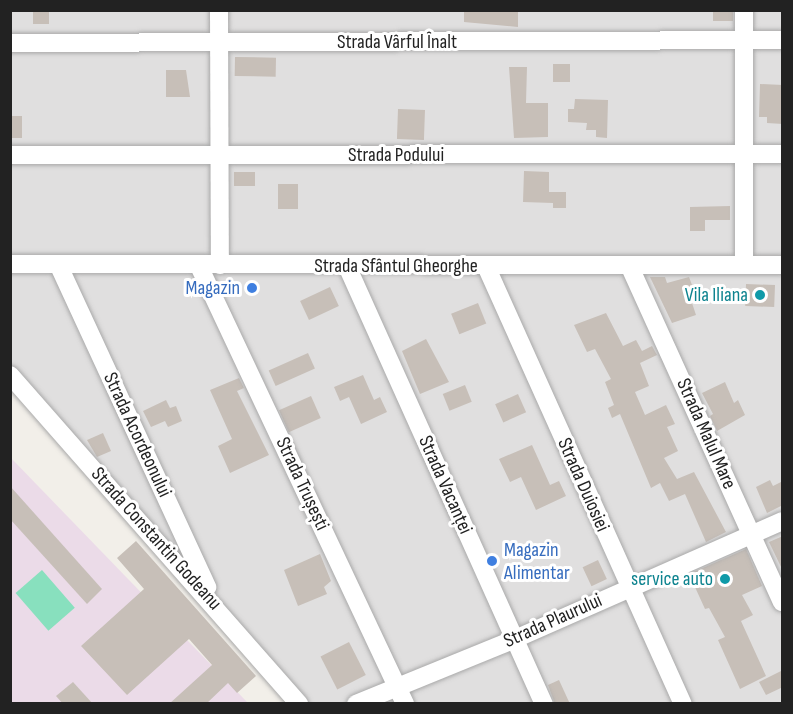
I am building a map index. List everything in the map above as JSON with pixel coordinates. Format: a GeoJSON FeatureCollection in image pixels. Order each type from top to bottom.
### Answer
{"type":"FeatureCollection","features":[{"type":"Feature","properties":{"kind":"street"},"geometry":{"type":"LineString","coordinates":[[219,10],[220,265]]}},
{"type":"Feature","properties":{"kind":"street"},"geometry":{"type":"LineString","coordinates":[[744,10],[744,264]]}},
{"type":"Feature","properties":{"kind":"street","name":"Strada Vârful Înalt"},"geometry":{"type":"LineString","coordinates":[[10,43],[219,44],[783,40]]}},
{"type":"Feature","properties":{"kind":"street","name":"Strada Podului"},"geometry":{"type":"LineString","coordinates":[[10,155],[783,154]]}},
{"type":"Feature","properties":{"kind":"street","name":"Strada Sfântul Gheorghe"},"geometry":{"type":"LineString","coordinates":[[10,264],[783,265]]}},
{"type":"Feature","properties":{"kind":"street","name":"Strada Acordeonului"},"geometry":{"type":"LineString","coordinates":[[58,264],[216,606]]}},
{"type":"Feature","properties":{"kind":"street","name":"Strada Malul Mare"},"geometry":{"type":"LineString","coordinates":[[629,265],[783,602]]}},
{"type":"Feature","properties":{"kind":"street","name":"Strada Trușești"},"geometry":{"type":"LineString","coordinates":[[199,266],[405,704]]}},
{"type":"Feature","properties":{"kind":"street","name":"Strada Vacanței"},"geometry":{"type":"LineString","coordinates":[[348,266],[544,704]]}},
{"type":"Feature","properties":{"kind":"street","name":"Strada Duiosiei"},"geometry":{"type":"LineString","coordinates":[[486,266],[628,587],[683,704]]}},
{"type":"Feature","properties":{"kind":"street","name":"Strada Constantin Godeanu"},"geometry":{"type":"LineString","coordinates":[[10,375],[216,606],[299,704]]}},
{"type":"Feature","properties":{"kind":"street","name":"Strada Plaurului"},"geometry":{"type":"LineString","coordinates":[[356,704],[397,685],[515,639],[628,587],[783,521]]}},
{"type":"Feature","properties":{"kind":"shaded area"},"geometry":{"type":"Polygon","coordinates":[[[10,11],[782,11],[782,703],[294,703],[11,388],[10,11]]]}},
{"type":"Feature","properties":{"kind":"shaded area"},"geometry":{"type":"Polygon","coordinates":[[[11,458],[248,703],[11,703],[11,458]]]}},
{"type":"Feature","properties":{"kind":"green space"},"geometry":{"type":"Polygon","coordinates":[[[42,570],[75,608],[48,631],[16,593],[42,570]]]}},
{"type":"Feature","properties":{"kind":"building"},"geometry":{"type":"Polygon","coordinates":[[[33,10],[49,10],[49,24],[33,24],[33,10]]]}},
{"type":"Feature","properties":{"kind":"building"},"geometry":{"type":"Polygon","coordinates":[[[464,10],[518,10],[518,27],[464,22],[464,10]]]}},
{"type":"Feature","properties":{"kind":"building"},"geometry":{"type":"Polygon","coordinates":[[[713,10],[733,10],[733,21],[713,21],[713,10]]]}},
{"type":"Feature","properties":{"kind":"building"},"geometry":{"type":"Polygon","coordinates":[[[235,57],[276,58],[276,77],[235,76],[235,57]]]}},
{"type":"Feature","properties":{"kind":"building"},"geometry":{"type":"Polygon","coordinates":[[[553,64],[570,64],[570,82],[553,82],[553,64]]]}},
{"type":"Feature","properties":{"kind":"building"},"geometry":{"type":"Polygon","coordinates":[[[509,67],[527,67],[526,103],[548,103],[548,137],[514,138],[509,67]]]}},
{"type":"Feature","properties":{"kind":"building"},"geometry":{"type":"Polygon","coordinates":[[[166,70],[186,70],[190,97],[166,97],[166,70]]]}},
{"type":"Feature","properties":{"kind":"building"},"geometry":{"type":"Polygon","coordinates":[[[760,84],[783,85],[783,124],[767,123],[767,117],[759,117],[760,84]]]}},
{"type":"Feature","properties":{"kind":"building"},"geometry":{"type":"Polygon","coordinates":[[[575,99],[608,100],[607,138],[596,137],[596,130],[586,130],[587,123],[568,122],[568,109],[574,109],[575,99]]]}},
{"type":"Feature","properties":{"kind":"building"},"geometry":{"type":"Polygon","coordinates":[[[398,109],[425,110],[424,140],[397,139],[398,109]]]}},
{"type":"Feature","properties":{"kind":"building"},"geometry":{"type":"Polygon","coordinates":[[[10,116],[22,116],[22,138],[10,138],[10,116]]]}},
{"type":"Feature","properties":{"kind":"building"},"geometry":{"type":"Polygon","coordinates":[[[524,171],[549,172],[549,192],[566,192],[566,208],[553,208],[553,203],[523,202],[524,171]]]}},
{"type":"Feature","properties":{"kind":"building"},"geometry":{"type":"Polygon","coordinates":[[[234,172],[255,172],[255,186],[234,186],[234,172]]]}},
{"type":"Feature","properties":{"kind":"building"},"geometry":{"type":"Polygon","coordinates":[[[278,184],[298,184],[298,209],[278,209],[278,184]]]}},
{"type":"Feature","properties":{"kind":"building"},"geometry":{"type":"Polygon","coordinates":[[[730,206],[730,220],[705,220],[705,231],[690,231],[690,207],[730,206]]]}},
{"type":"Feature","properties":{"kind":"building"},"geometry":{"type":"Polygon","coordinates":[[[650,277],[665,277],[667,283],[689,277],[697,298],[691,300],[696,315],[672,323],[650,277]]]}},
{"type":"Feature","properties":{"kind":"building","name":"Vila Iliana"},"geometry":{"type":"Polygon","coordinates":[[[746,284],[775,285],[774,307],[745,306],[746,284]]]}},
{"type":"Feature","properties":{"kind":"building"},"geometry":{"type":"Polygon","coordinates":[[[330,287],[339,306],[309,320],[300,301],[330,287]]]}},
{"type":"Feature","properties":{"kind":"building"},"geometry":{"type":"Polygon","coordinates":[[[478,303],[486,323],[459,334],[451,314],[478,303]]]}},
{"type":"Feature","properties":{"kind":"building"},"geometry":{"type":"Polygon","coordinates":[[[606,313],[623,346],[636,340],[642,351],[652,346],[657,355],[640,363],[649,386],[635,392],[645,415],[666,405],[675,424],[667,427],[678,451],[664,458],[677,479],[694,472],[726,532],[706,542],[685,494],[669,501],[660,483],[651,488],[620,414],[612,418],[608,408],[614,405],[605,382],[611,379],[595,349],[587,352],[574,325],[606,313]]]}},
{"type":"Feature","properties":{"kind":"building"},"geometry":{"type":"Polygon","coordinates":[[[426,339],[449,382],[420,394],[402,351],[426,339]]]}},
{"type":"Feature","properties":{"kind":"building"},"geometry":{"type":"Polygon","coordinates":[[[308,353],[315,369],[276,386],[269,370],[308,353]]]}},
{"type":"Feature","properties":{"kind":"building"},"geometry":{"type":"Polygon","coordinates":[[[363,375],[374,400],[380,397],[387,412],[361,424],[349,397],[340,401],[334,387],[363,375]]]}},
{"type":"Feature","properties":{"kind":"building"},"geometry":{"type":"Polygon","coordinates":[[[239,378],[244,388],[237,391],[269,455],[230,473],[218,446],[232,439],[210,390],[239,378]]]}},
{"type":"Feature","properties":{"kind":"building"},"geometry":{"type":"Polygon","coordinates":[[[725,382],[734,403],[738,400],[745,415],[717,431],[710,416],[713,414],[702,393],[725,382]]]}},
{"type":"Feature","properties":{"kind":"building"},"geometry":{"type":"Polygon","coordinates":[[[465,385],[472,402],[449,411],[443,394],[465,385]]]}},
{"type":"Feature","properties":{"kind":"building"},"geometry":{"type":"Polygon","coordinates":[[[518,394],[526,412],[503,422],[495,404],[518,394]]]}},
{"type":"Feature","properties":{"kind":"building"},"geometry":{"type":"Polygon","coordinates":[[[311,396],[321,418],[289,432],[279,410],[311,396]]]}},
{"type":"Feature","properties":{"kind":"building"},"geometry":{"type":"Polygon","coordinates":[[[166,400],[170,408],[176,406],[182,421],[168,427],[165,421],[151,427],[143,411],[166,400]]]}},
{"type":"Feature","properties":{"kind":"building"},"geometry":{"type":"Polygon","coordinates":[[[103,433],[111,451],[97,457],[87,440],[103,433]]]}},
{"type":"Feature","properties":{"kind":"building"},"geometry":{"type":"Polygon","coordinates":[[[532,445],[550,485],[559,481],[566,496],[536,510],[521,477],[510,482],[499,459],[532,445]]]}},
{"type":"Feature","properties":{"kind":"building"},"geometry":{"type":"Polygon","coordinates":[[[770,480],[773,486],[783,481],[783,505],[767,513],[756,487],[770,480]]]}},
{"type":"Feature","properties":{"kind":"building"},"geometry":{"type":"Polygon","coordinates":[[[10,486],[102,589],[87,604],[10,519],[10,486]]]}},
{"type":"Feature","properties":{"kind":"building"},"geometry":{"type":"Polygon","coordinates":[[[783,536],[783,571],[769,542],[783,536]]]}},
{"type":"Feature","properties":{"kind":"building"},"geometry":{"type":"Polygon","coordinates":[[[136,541],[256,676],[237,693],[228,683],[206,704],[169,704],[212,665],[189,639],[127,695],[81,646],[144,589],[117,558],[136,541]]]}},
{"type":"Feature","properties":{"kind":"building"},"geometry":{"type":"Polygon","coordinates":[[[746,549],[762,586],[742,595],[753,615],[741,621],[766,676],[740,689],[718,640],[725,637],[709,608],[705,609],[689,574],[746,549]]]}},
{"type":"Feature","properties":{"kind":"building"},"geometry":{"type":"Polygon","coordinates":[[[320,554],[331,581],[324,587],[327,594],[298,606],[284,570],[320,554]]]}},
{"type":"Feature","properties":{"kind":"building"},"geometry":{"type":"Polygon","coordinates":[[[598,560],[607,579],[591,586],[583,567],[598,560]]]}},
{"type":"Feature","properties":{"kind":"building"},"geometry":{"type":"Polygon","coordinates":[[[349,642],[366,675],[337,689],[320,657],[349,642]]]}},
{"type":"Feature","properties":{"kind":"building"},"geometry":{"type":"Polygon","coordinates":[[[783,670],[783,687],[766,695],[759,682],[783,670]]]}},
{"type":"Feature","properties":{"kind":"building"},"geometry":{"type":"Polygon","coordinates":[[[559,680],[570,704],[555,704],[548,685],[559,680]]]}},
{"type":"Feature","properties":{"kind":"building"},"geometry":{"type":"Polygon","coordinates":[[[73,682],[93,704],[63,704],[56,696],[73,682]]]}},
{"type":"Feature","properties":{"kind":"place","name":"Magazin"},"geometry":{"type":"Point","coordinates":[252,288]}},
{"type":"Feature","properties":{"kind":"place","name":"Vila Iliana"},"geometry":{"type":"Point","coordinates":[760,295]}},
{"type":"Feature","properties":{"kind":"place","name":"Magazin Alimentar"},"geometry":{"type":"Point","coordinates":[492,561]}},
{"type":"Feature","properties":{"kind":"place","name":"service auto"},"geometry":{"type":"Point","coordinates":[725,579]}}]}
